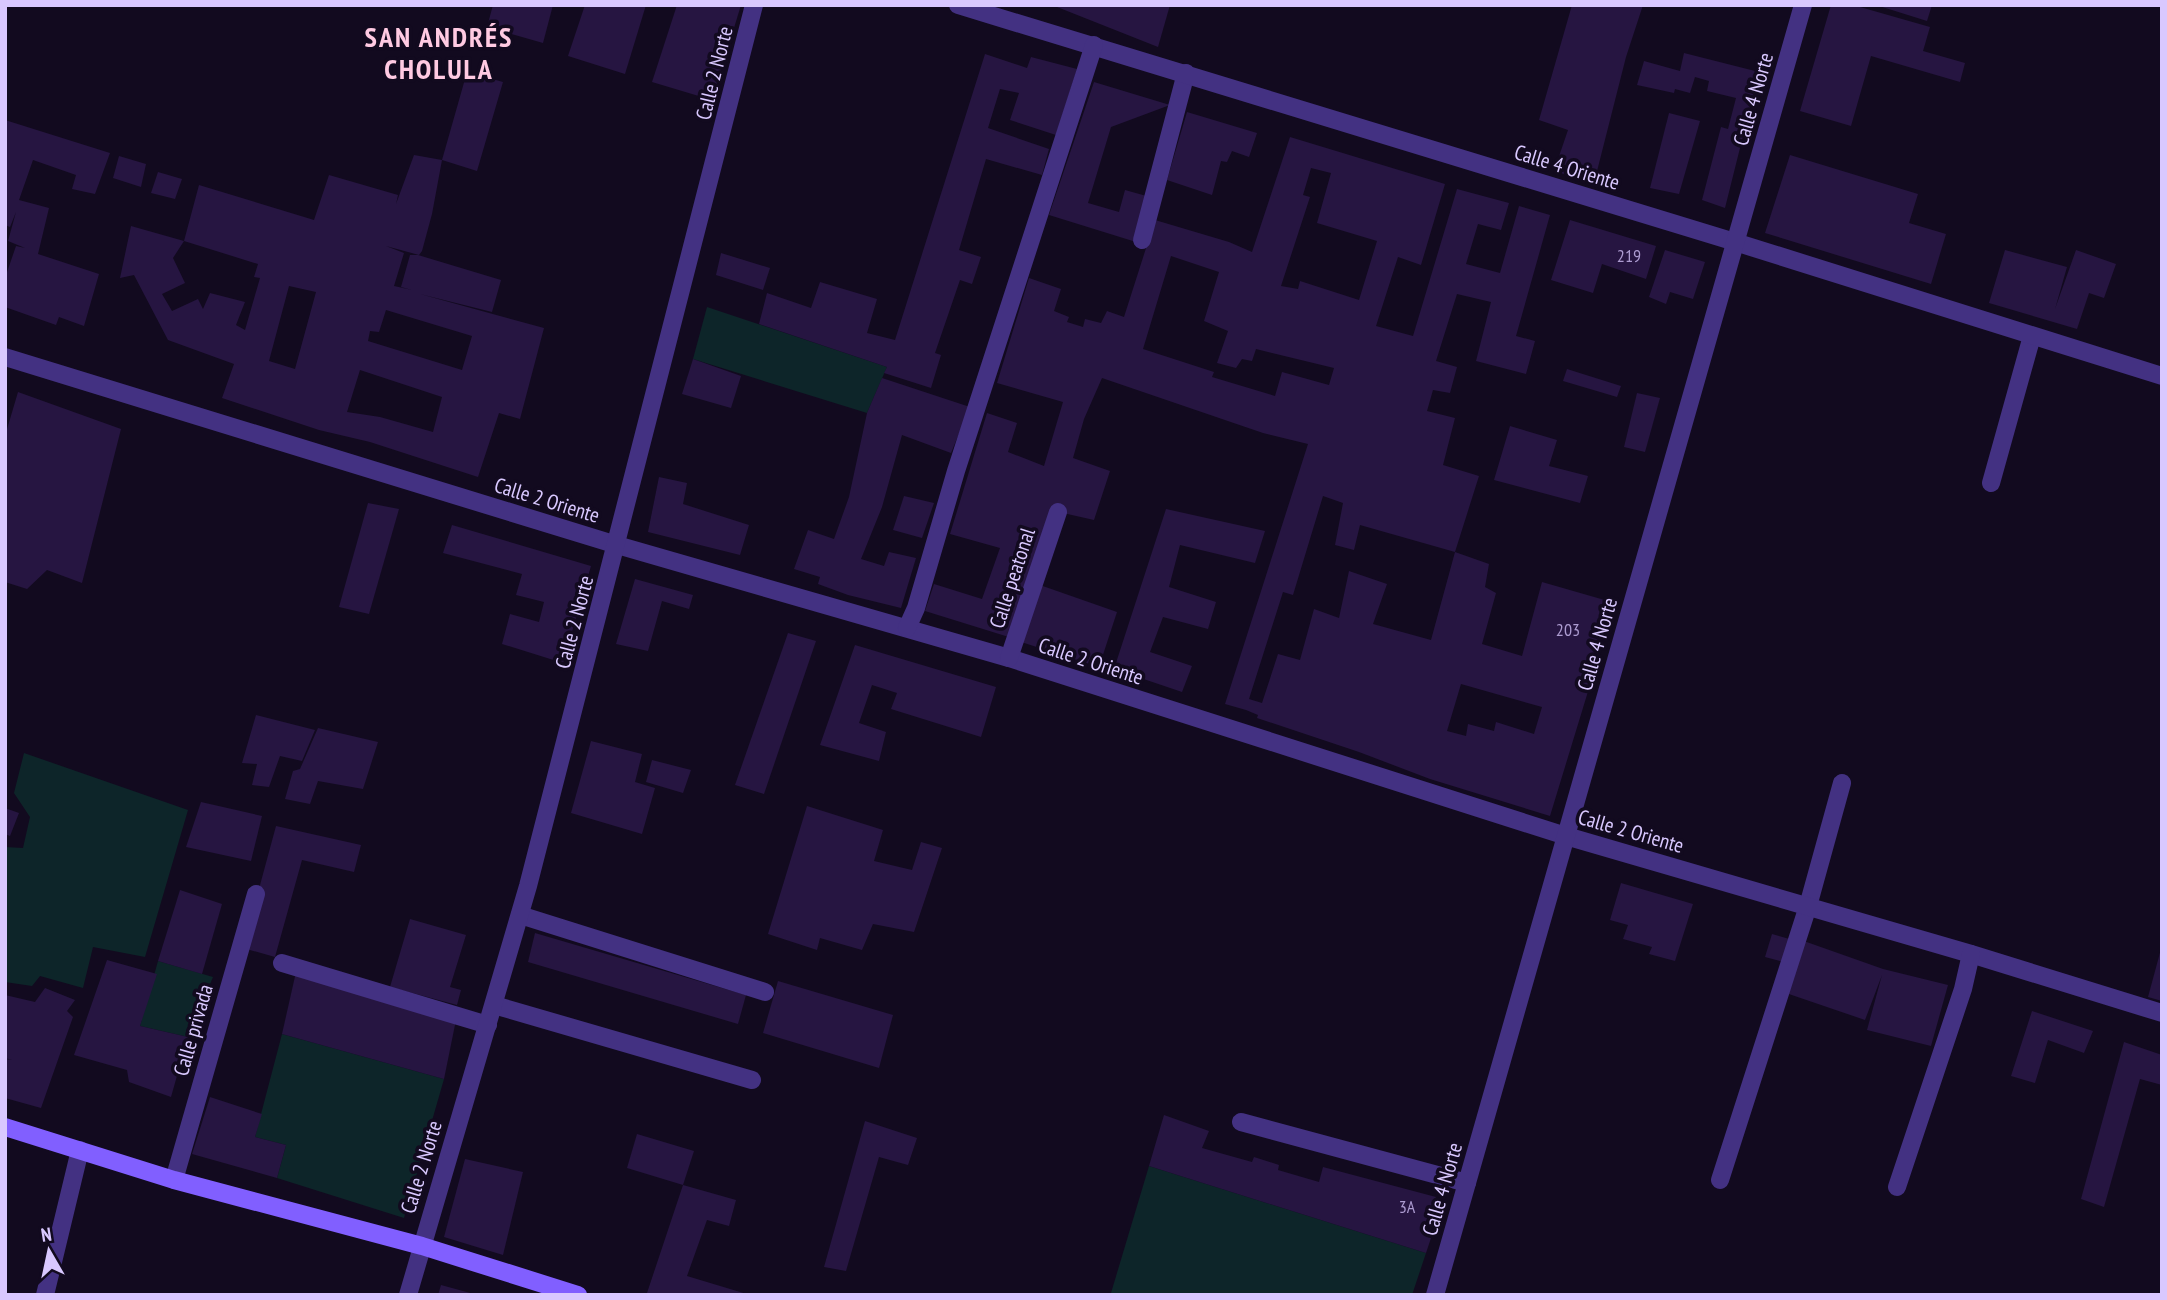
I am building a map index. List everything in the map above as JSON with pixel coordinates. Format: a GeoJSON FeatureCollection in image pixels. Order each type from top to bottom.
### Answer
{"type":"FeatureCollection","features":[{"type":"Feature","properties":{"kind":"main road"},"geometry":{"type":"LineString","coordinates":[[5,1127],[174,1180],[422,1246],[578,1295]]}},
{"type":"Feature","properties":{"kind":"street","name":"Calle 2 Norte"},"geometry":{"type":"LineString","coordinates":[[408,1295],[520,915],[754,5]]}},
{"type":"Feature","properties":{"kind":"street","name":"Calle 4 Oriente"},"geometry":{"type":"LineString","coordinates":[[958,5],[1735,242],[2162,376]]}},
{"type":"Feature","properties":{"kind":"street","name":"Calle 4 Norte"},"geometry":{"type":"LineString","coordinates":[[1435,1295],[1803,5]]}},
{"type":"Feature","properties":{"kind":"street"},"geometry":{"type":"LineString","coordinates":[[907,628],[916,608],[956,471],[1094,46]]}},
{"type":"Feature","properties":{"kind":"street"},"geometry":{"type":"LineString","coordinates":[[1142,240],[1186,73]]}},
{"type":"Feature","properties":{"kind":"street"},"geometry":{"type":"LineString","coordinates":[[1991,483],[2032,336]]}},
{"type":"Feature","properties":{"kind":"street","name":"Calle 2 Oriente"},"geometry":{"type":"LineString","coordinates":[[5,357],[617,545],[1009,658],[1566,836],[1971,954],[2162,1013]]}},
{"type":"Feature","properties":{"kind":"street","name":"Calle peatonal"},"geometry":{"type":"LineString","coordinates":[[1009,658],[1058,512]]}},
{"type":"Feature","properties":{"kind":"street"},"geometry":{"type":"LineString","coordinates":[[1720,1180],[1808,906],[1842,783]]}},
{"type":"Feature","properties":{"kind":"street","name":"Calle privada"},"geometry":{"type":"LineString","coordinates":[[174,1180],[256,894]]}},
{"type":"Feature","properties":{"kind":"street"},"geometry":{"type":"LineString","coordinates":[[520,915],[765,992]]}},
{"type":"Feature","properties":{"kind":"street"},"geometry":{"type":"LineString","coordinates":[[1897,1187],[1964,989],[1971,954]]}},
{"type":"Feature","properties":{"kind":"street"},"geometry":{"type":"LineString","coordinates":[[282,963],[488,1025]]}},
{"type":"Feature","properties":{"kind":"street"},"geometry":{"type":"LineString","coordinates":[[494,1005],[752,1080]]}},
{"type":"Feature","properties":{"kind":"street"},"geometry":{"type":"LineString","coordinates":[[1241,1122],[1467,1183]]}},
{"type":"Feature","properties":{"kind":"street"},"geometry":{"type":"LineString","coordinates":[[45,1295],[80,1150]]}},
{"type":"Feature","properties":{"kind":"green space"},"geometry":{"type":"Polygon","coordinates":[[[707,307],[887,367],[867,413],[693,359],[707,307]]]}},
{"type":"Feature","properties":{"kind":"green space"},"geometry":{"type":"Polygon","coordinates":[[[24,753],[188,810],[145,957],[93,947],[83,988],[40,976],[32,986],[5,982],[5,847],[23,848],[30,817],[14,793],[24,753]]]}},
{"type":"Feature","properties":{"kind":"green space"},"geometry":{"type":"Polygon","coordinates":[[[158,961],[213,977],[188,1037],[140,1026],[158,961]]]}},
{"type":"Feature","properties":{"kind":"green space"},"geometry":{"type":"Polygon","coordinates":[[[282,1034],[444,1079],[404,1218],[277,1178],[286,1145],[255,1137],[282,1034]]]}},
{"type":"Feature","properties":{"kind":"green space"},"geometry":{"type":"Polygon","coordinates":[[[1149,1166],[1426,1253],[1412,1295],[1111,1293],[1149,1166]]]}},
{"type":"Feature","properties":{"kind":"building"},"geometry":{"type":"Polygon","coordinates":[[[493,5],[553,5],[543,43],[487,27],[493,5]]]}},
{"type":"Feature","properties":{"kind":"building"},"geometry":{"type":"Polygon","coordinates":[[[585,5],[646,5],[625,74],[568,56],[585,5]]]}},
{"type":"Feature","properties":{"kind":"building"},"geometry":{"type":"Polygon","coordinates":[[[677,5],[741,5],[712,100],[652,82],[677,5]]]}},
{"type":"Feature","properties":{"kind":"building"},"geometry":{"type":"Polygon","coordinates":[[[1052,5],[1170,5],[1158,47],[1052,5]]]}},
{"type":"Feature","properties":{"kind":"building"},"geometry":{"type":"Polygon","coordinates":[[[1572,5],[1643,5],[1626,57],[1594,183],[1554,171],[1568,130],[1539,120],[1572,5]]]}},
{"type":"Feature","properties":{"kind":"building"},"geometry":{"type":"Polygon","coordinates":[[[1831,5],[1853,5],[1930,27],[1923,51],[1965,63],[1960,82],[1871,56],[1851,126],[1800,111],[1831,5]]]}},
{"type":"Feature","properties":{"kind":"building"},"geometry":{"type":"Polygon","coordinates":[[[1876,5],[1932,5],[1927,21],[1876,5]]]}},
{"type":"Feature","properties":{"kind":"building"},"geometry":{"type":"Polygon","coordinates":[[[1684,53],[1759,72],[1725,208],[1702,200],[1721,127],[1728,129],[1736,98],[1707,91],[1709,81],[1695,77],[1690,93],[1675,89],[1674,93],[1637,85],[1644,61],[1680,71],[1684,53]]]}},
{"type":"Feature","properties":{"kind":"building"},"geometry":{"type":"Polygon","coordinates":[[[985,54],[1027,68],[1031,57],[1077,69],[1056,135],[1010,120],[1019,93],[1000,89],[988,128],[1049,149],[1042,175],[986,159],[959,250],[981,257],[972,284],[960,280],[935,353],[941,355],[931,388],[884,373],[887,367],[759,324],[767,293],[811,308],[820,282],[877,299],[867,333],[895,340],[985,54]]]}},
{"type":"Feature","properties":{"kind":"building"},"geometry":{"type":"Polygon","coordinates":[[[467,72],[503,82],[477,171],[442,160],[467,72]]]}},
{"type":"Feature","properties":{"kind":"building"},"geometry":{"type":"Polygon","coordinates":[[[1094,82],[1170,105],[1111,127],[1088,203],[1119,212],[1125,190],[1150,197],[1136,242],[1049,215],[1094,82]]]}},
{"type":"Feature","properties":{"kind":"building"},"geometry":{"type":"Polygon","coordinates":[[[1187,112],[1257,133],[1249,157],[1232,151],[1227,162],[1221,161],[1212,195],[1167,180],[1187,112]]]}},
{"type":"Feature","properties":{"kind":"building"},"geometry":{"type":"Polygon","coordinates":[[[1669,113],[1700,121],[1679,194],[1650,188],[1669,113]]]}},
{"type":"Feature","properties":{"kind":"building"},"geometry":{"type":"Polygon","coordinates":[[[5,120],[110,153],[95,194],[72,189],[76,175],[33,160],[19,200],[49,208],[38,254],[99,274],[84,326],[59,317],[56,325],[5,307],[5,278],[16,246],[25,248],[8,241],[16,212],[10,227],[5,225],[5,120]]]}},
{"type":"Feature","properties":{"kind":"building"},"geometry":{"type":"Polygon","coordinates":[[[1290,137],[1445,184],[1421,265],[1398,257],[1376,326],[1413,336],[1457,189],[1509,203],[1501,230],[1478,224],[1466,264],[1500,273],[1519,206],[1550,215],[1516,336],[1535,341],[1526,374],[1476,361],[1491,302],[1457,294],[1436,361],[1457,367],[1450,393],[1433,390],[1427,411],[1455,418],[1443,465],[1479,476],[1455,552],[1489,564],[1485,587],[1496,593],[1482,644],[1522,656],[1542,582],[1615,603],[1550,816],[1430,779],[1257,718],[1258,715],[1225,704],[1308,444],[1263,433],[1102,378],[1084,419],[1073,458],[1110,471],[1094,520],[1063,513],[1012,638],[925,611],[934,584],[982,599],[1000,548],[950,534],[987,413],[1017,423],[1008,452],[1044,466],[1063,402],[997,383],[1029,278],[1061,289],[1054,311],[1069,317],[1067,322],[1083,327],[1085,319],[1101,323],[1107,311],[1124,317],[1155,220],[1229,242],[1252,252],[1290,137]],[[1311,168],[1303,195],[1310,197],[1281,286],[1298,289],[1300,281],[1359,300],[1377,241],[1317,223],[1331,173],[1311,168]],[[1171,256],[1143,349],[1214,372],[1212,377],[1275,396],[1282,372],[1329,385],[1334,368],[1256,349],[1252,361],[1242,359],[1236,368],[1217,363],[1228,331],[1204,321],[1219,272],[1171,256]],[[1323,496],[1293,595],[1283,592],[1249,699],[1262,703],[1278,654],[1300,660],[1314,609],[1339,618],[1349,571],[1387,584],[1373,624],[1431,640],[1455,552],[1360,525],[1354,550],[1335,545],[1343,503],[1323,496]],[[1461,684],[1447,731],[1466,736],[1468,724],[1494,731],[1496,722],[1534,734],[1542,707],[1461,684]]]}},
{"type":"Feature","properties":{"kind":"building"},"geometry":{"type":"Polygon","coordinates":[[[414,155],[442,160],[422,251],[419,255],[386,246],[404,253],[394,286],[412,290],[401,287],[410,255],[418,255],[501,280],[492,312],[420,294],[544,328],[520,419],[499,413],[478,477],[222,398],[234,364],[168,340],[134,275],[120,278],[131,226],[184,241],[199,185],[314,220],[329,175],[398,195],[396,204],[414,155]],[[184,241],[173,258],[185,283],[162,294],[172,311],[198,299],[203,309],[210,293],[245,302],[236,325],[245,330],[260,278],[254,277],[258,264],[184,241]],[[289,286],[269,361],[295,369],[316,292],[289,286]],[[386,310],[379,332],[370,331],[368,341],[462,370],[472,336],[386,310]],[[360,370],[347,412],[380,417],[433,432],[442,397],[360,370]]]}},
{"type":"Feature","properties":{"kind":"building"},"geometry":{"type":"Polygon","coordinates":[[[1790,155],[1918,194],[1909,223],[1946,234],[1931,284],[1765,233],[1790,155]]]}},
{"type":"Feature","properties":{"kind":"building"},"geometry":{"type":"Polygon","coordinates":[[[119,156],[146,164],[141,187],[113,178],[119,156]]]}},
{"type":"Feature","properties":{"kind":"building"},"geometry":{"type":"Polygon","coordinates":[[[158,172],[182,179],[175,199],[151,193],[158,172]]]}},
{"type":"Feature","properties":{"kind":"building"},"geometry":{"type":"Polygon","coordinates":[[[1570,220],[1656,246],[1646,279],[1602,264],[1593,293],[1551,280],[1570,220]]]}},
{"type":"Feature","properties":{"kind":"building"},"geometry":{"type":"Polygon","coordinates":[[[1665,250],[1705,262],[1693,299],[1670,292],[1666,304],[1649,297],[1665,250]]]}},
{"type":"Feature","properties":{"kind":"building"},"geometry":{"type":"Polygon","coordinates":[[[2005,250],[2067,267],[2055,309],[2076,250],[2116,264],[2104,298],[2089,293],[2077,329],[1989,303],[2005,250]]]}},
{"type":"Feature","properties":{"kind":"building"},"geometry":{"type":"Polygon","coordinates":[[[721,253],[770,268],[763,290],[716,275],[721,253]]]}},
{"type":"Feature","properties":{"kind":"building"},"geometry":{"type":"Polygon","coordinates":[[[693,359],[741,376],[731,408],[682,394],[693,359]]]}},
{"type":"Feature","properties":{"kind":"building"},"geometry":{"type":"Polygon","coordinates":[[[1567,369],[1621,386],[1617,397],[1563,381],[1567,369]]]}},
{"type":"Feature","properties":{"kind":"building"},"geometry":{"type":"Polygon","coordinates":[[[882,378],[970,407],[951,453],[902,435],[882,507],[861,559],[884,566],[889,552],[916,558],[901,608],[848,595],[818,584],[820,577],[794,569],[808,530],[834,539],[849,497],[867,413],[882,378]]]}},
{"type":"Feature","properties":{"kind":"building"},"geometry":{"type":"Polygon","coordinates":[[[18,392],[121,429],[82,583],[47,570],[27,589],[5,582],[5,436],[18,392]]]}},
{"type":"Feature","properties":{"kind":"building"},"geometry":{"type":"Polygon","coordinates":[[[1637,393],[1660,398],[1645,452],[1624,447],[1637,393]]]}},
{"type":"Feature","properties":{"kind":"building"},"geometry":{"type":"Polygon","coordinates":[[[1510,426],[1557,440],[1549,466],[1588,476],[1580,503],[1494,480],[1510,426]]]}},
{"type":"Feature","properties":{"kind":"building"},"geometry":{"type":"Polygon","coordinates":[[[659,477],[687,483],[683,504],[749,525],[740,555],[648,532],[659,477]]]}},
{"type":"Feature","properties":{"kind":"building"},"geometry":{"type":"Polygon","coordinates":[[[904,496],[934,503],[922,538],[893,530],[904,496]]]}},
{"type":"Feature","properties":{"kind":"building"},"geometry":{"type":"Polygon","coordinates":[[[368,503],[399,509],[369,614],[339,607],[368,503]]]}},
{"type":"Feature","properties":{"kind":"building"},"geometry":{"type":"Polygon","coordinates":[[[1166,509],[1265,531],[1255,563],[1180,545],[1169,587],[1216,602],[1208,629],[1163,617],[1150,652],[1192,666],[1182,692],[1114,669],[1166,509]]]}},
{"type":"Feature","properties":{"kind":"building"},"geometry":{"type":"Polygon","coordinates":[[[452,525],[591,566],[563,663],[502,644],[510,614],[539,622],[544,602],[516,595],[522,574],[443,553],[452,525]]]}},
{"type":"Feature","properties":{"kind":"building"},"geometry":{"type":"Polygon","coordinates":[[[635,579],[693,595],[689,609],[662,601],[648,651],[616,644],[635,579]]]}},
{"type":"Feature","properties":{"kind":"building"},"geometry":{"type":"Polygon","coordinates":[[[1037,584],[1117,612],[1099,667],[1018,641],[1037,584]]]}},
{"type":"Feature","properties":{"kind":"building"},"geometry":{"type":"Polygon","coordinates":[[[788,633],[816,641],[764,794],[735,785],[788,633]]]}},
{"type":"Feature","properties":{"kind":"building"},"geometry":{"type":"Polygon","coordinates":[[[855,645],[996,687],[981,737],[891,709],[897,693],[872,685],[859,723],[886,732],[879,761],[820,745],[855,645]]]}},
{"type":"Feature","properties":{"kind":"building"},"geometry":{"type":"Polygon","coordinates":[[[256,715],[315,730],[302,761],[280,756],[269,787],[252,785],[257,764],[242,763],[256,715]]]}},
{"type":"Feature","properties":{"kind":"building"},"geometry":{"type":"Polygon","coordinates":[[[318,728],[378,742],[363,789],[318,781],[310,804],[285,799],[293,771],[300,769],[318,728]]]}},
{"type":"Feature","properties":{"kind":"building"},"geometry":{"type":"Polygon","coordinates":[[[591,741],[642,754],[635,782],[655,788],[642,834],[571,813],[591,741]]]}},
{"type":"Feature","properties":{"kind":"building"},"geometry":{"type":"Polygon","coordinates":[[[652,760],[691,770],[683,793],[646,782],[652,760]]]}},
{"type":"Feature","properties":{"kind":"building"},"geometry":{"type":"Polygon","coordinates":[[[201,802],[262,816],[251,861],[186,847],[201,802]]]}},
{"type":"Feature","properties":{"kind":"building"},"geometry":{"type":"Polygon","coordinates":[[[807,806],[883,830],[874,861],[912,870],[921,842],[942,848],[914,932],[873,924],[862,950],[820,938],[817,950],[768,934],[807,806]]]}},
{"type":"Feature","properties":{"kind":"building"},"geometry":{"type":"Polygon","coordinates":[[[5,808],[19,813],[10,836],[5,834],[5,808]]]}},
{"type":"Feature","properties":{"kind":"building"},"geometry":{"type":"Polygon","coordinates":[[[276,826],[361,845],[354,872],[302,860],[275,957],[243,948],[276,826]]]}},
{"type":"Feature","properties":{"kind":"building"},"geometry":{"type":"Polygon","coordinates":[[[1621,883],[1693,904],[1675,961],[1649,954],[1652,947],[1623,939],[1628,925],[1610,920],[1621,883]]]}},
{"type":"Feature","properties":{"kind":"building"},"geometry":{"type":"Polygon","coordinates":[[[180,890],[222,904],[202,974],[158,961],[180,890]]]}},
{"type":"Feature","properties":{"kind":"building"},"geometry":{"type":"Polygon","coordinates":[[[410,919],[466,935],[450,987],[461,990],[457,1005],[390,987],[410,919]]]}},
{"type":"Feature","properties":{"kind":"building"},"geometry":{"type":"Polygon","coordinates":[[[535,933],[746,995],[738,1024],[528,962],[535,933]]]}},
{"type":"Feature","properties":{"kind":"building"},"geometry":{"type":"Polygon","coordinates":[[[1772,934],[1793,940],[1787,963],[1765,957],[1772,934]]]}},
{"type":"Feature","properties":{"kind":"building"},"geometry":{"type":"Polygon","coordinates":[[[1801,940],[1883,969],[1948,985],[1931,1046],[1867,1030],[1882,975],[1865,1020],[1783,992],[1801,940]]]}},
{"type":"Feature","properties":{"kind":"building"},"geometry":{"type":"Polygon","coordinates":[[[2162,949],[2162,1001],[2148,997],[2162,949]]]}},
{"type":"Feature","properties":{"kind":"building"},"geometry":{"type":"Polygon","coordinates":[[[107,960],[157,974],[140,1026],[188,1037],[171,1097],[129,1082],[127,1070],[74,1055],[107,960]]]}},
{"type":"Feature","properties":{"kind":"building"},"geometry":{"type":"Polygon","coordinates":[[[296,972],[456,1020],[444,1079],[282,1034],[296,972]]]}},
{"type":"Feature","properties":{"kind":"building"},"geometry":{"type":"Polygon","coordinates":[[[778,981],[893,1015],[879,1068],[763,1033],[778,981]]]}},
{"type":"Feature","properties":{"kind":"building"},"geometry":{"type":"Polygon","coordinates":[[[45,988],[75,1000],[67,1011],[73,1017],[41,1108],[5,1098],[5,1059],[12,1060],[5,1058],[5,995],[35,1002],[45,988]]]}},
{"type":"Feature","properties":{"kind":"building"},"geometry":{"type":"Polygon","coordinates":[[[2032,1011],[2093,1031],[2084,1053],[2048,1040],[2035,1083],[2011,1076],[2032,1011]]]}},
{"type":"Feature","properties":{"kind":"building"},"geometry":{"type":"Polygon","coordinates":[[[2124,1042],[2162,1055],[2162,1085],[2140,1079],[2104,1207],[2081,1199],[2124,1042]]]}},
{"type":"Feature","properties":{"kind":"building"},"geometry":{"type":"Polygon","coordinates":[[[210,1097],[262,1114],[255,1137],[286,1145],[277,1178],[192,1154],[210,1097]]]}},
{"type":"Feature","properties":{"kind":"building"},"geometry":{"type":"Polygon","coordinates":[[[1164,1115],[1209,1131],[1202,1148],[1252,1162],[1254,1157],[1279,1165],[1278,1170],[1319,1182],[1323,1167],[1436,1197],[1427,1229],[1433,1232],[1426,1253],[1149,1166],[1164,1115]]]}},
{"type":"Feature","properties":{"kind":"building"},"geometry":{"type":"Polygon","coordinates":[[[865,1121],[917,1138],[908,1165],[879,1157],[846,1271],[824,1267],[865,1121]]]}},
{"type":"Feature","properties":{"kind":"building"},"geometry":{"type":"Polygon","coordinates":[[[637,1134],[694,1151],[683,1185],[627,1168],[637,1134]]]}},
{"type":"Feature","properties":{"kind":"building"},"geometry":{"type":"Polygon","coordinates":[[[465,1159],[523,1172],[503,1255],[444,1237],[465,1159]]]}},
{"type":"Feature","properties":{"kind":"building"},"geometry":{"type":"Polygon","coordinates":[[[683,1185],[736,1200],[729,1226],[707,1220],[687,1276],[750,1295],[647,1293],[683,1185]]]}},
{"type":"Feature","properties":{"kind":"building"},"geometry":{"type":"Polygon","coordinates":[[[441,1285],[474,1294],[474,1295],[438,1295],[441,1285]]]}},
{"type":"Feature","properties":{"kind":"district","name":"SAN ANDRÉS CHOLULA"},"geometry":{"type":"Point","coordinates":[439,52]}}]}
